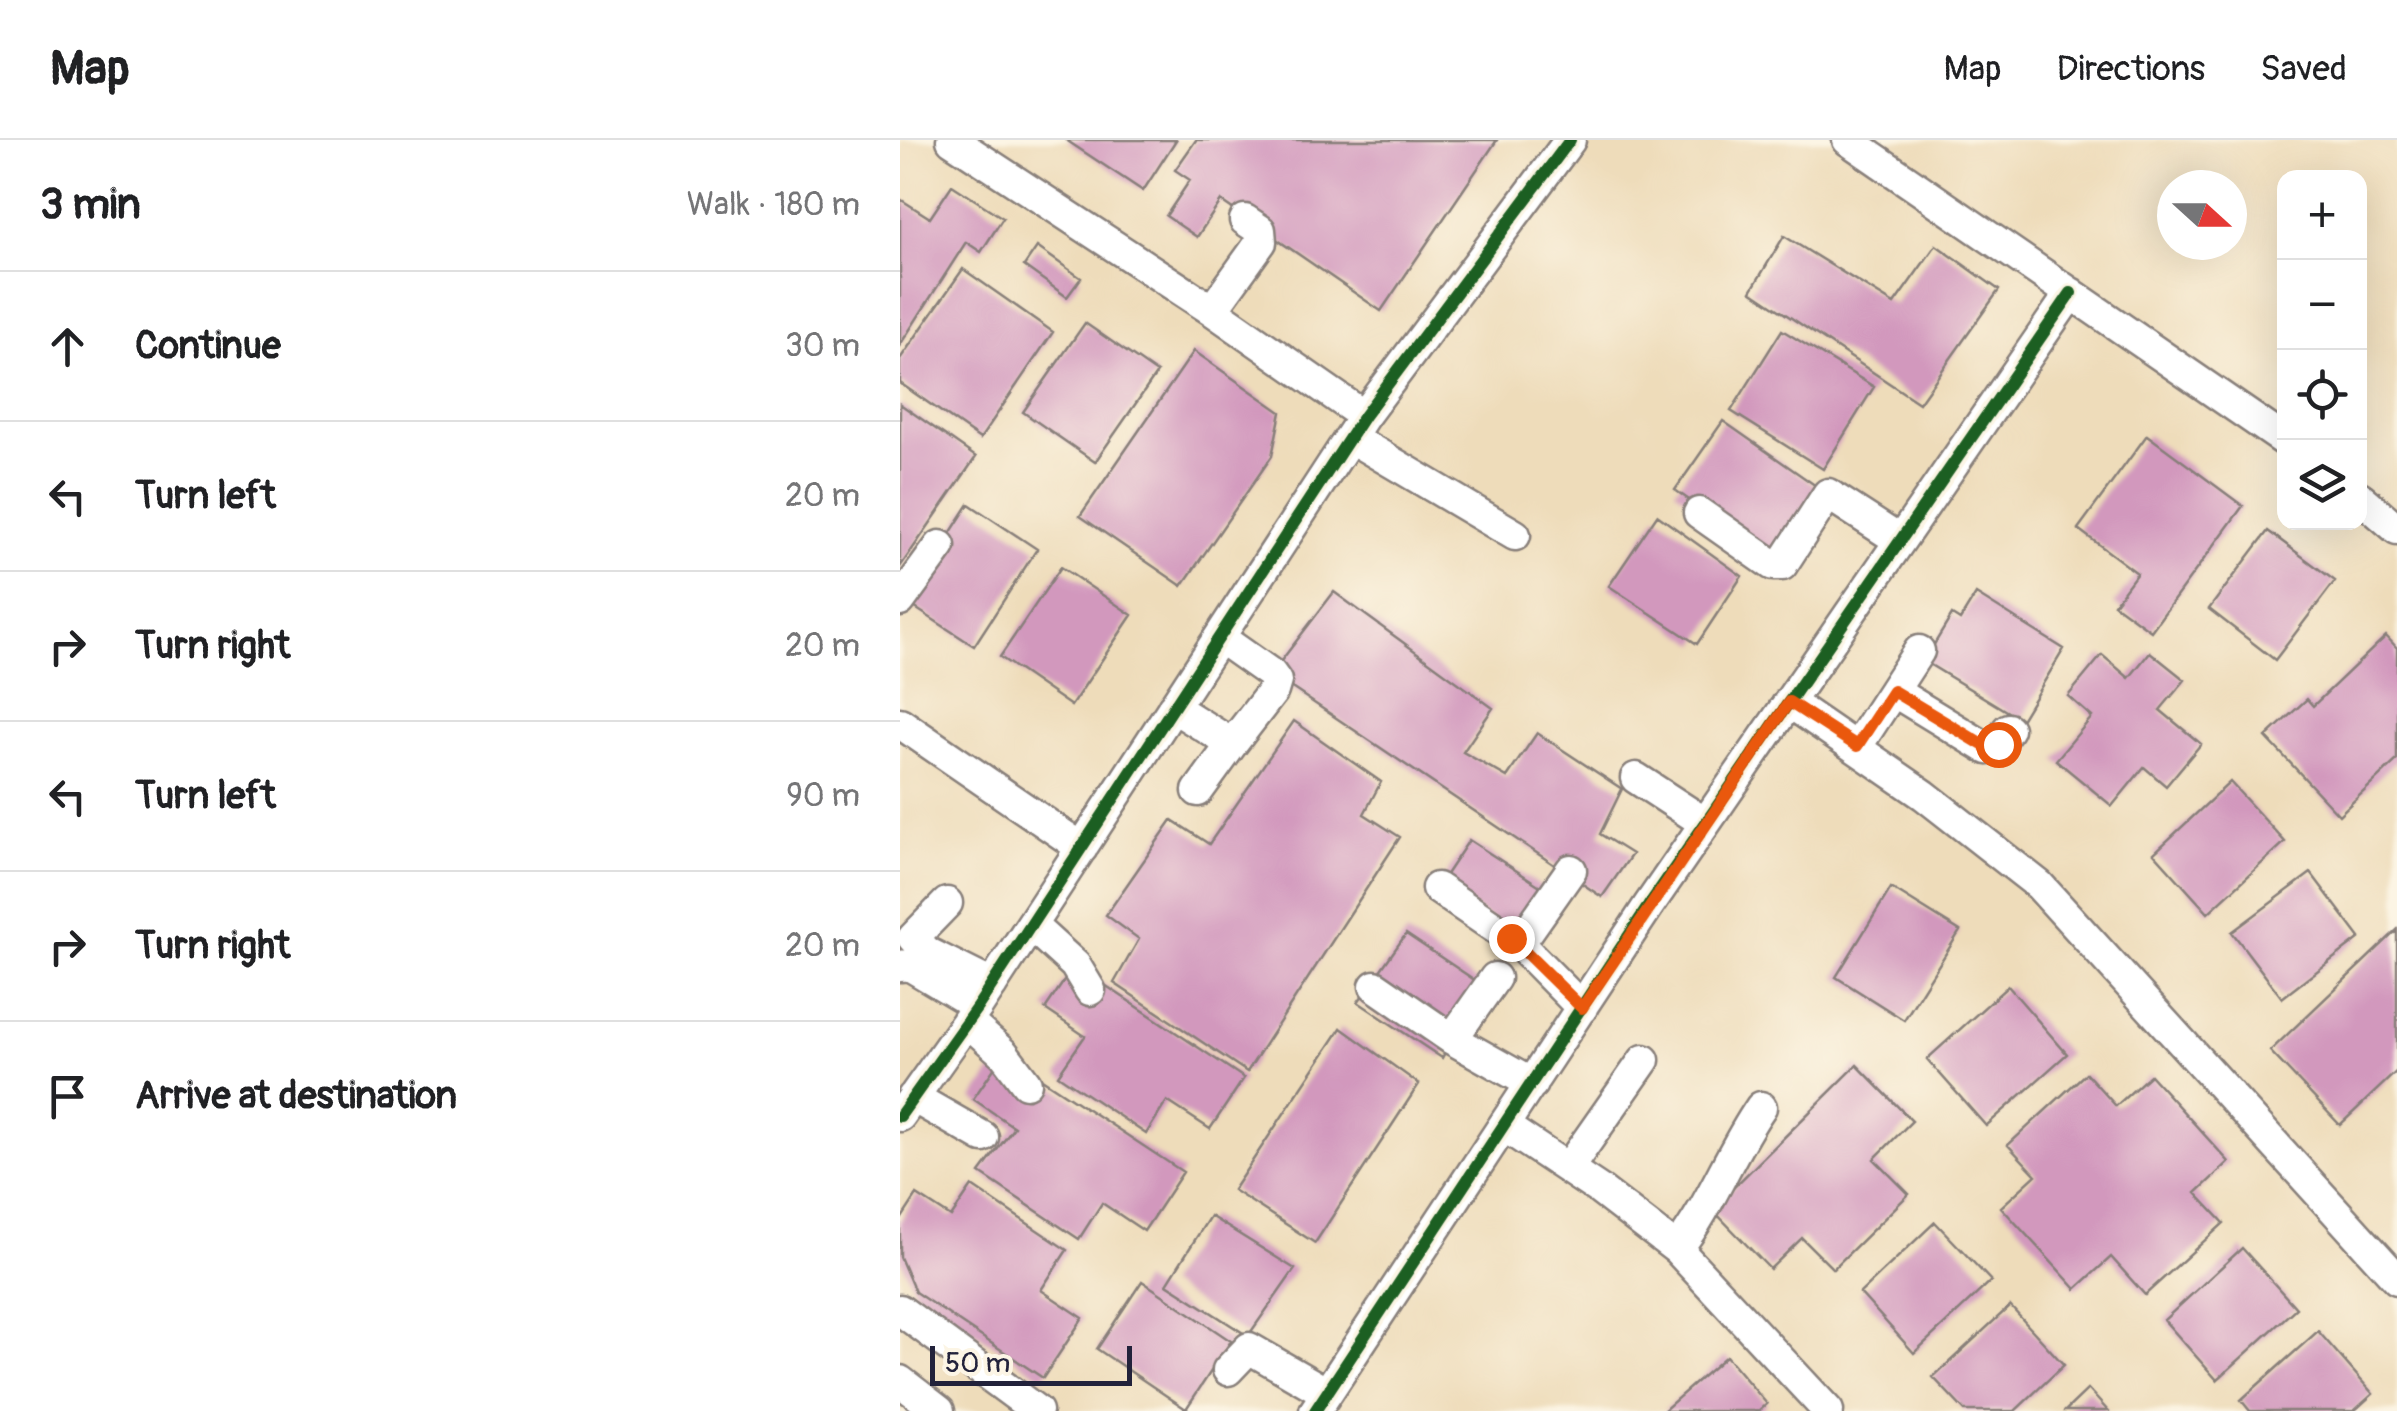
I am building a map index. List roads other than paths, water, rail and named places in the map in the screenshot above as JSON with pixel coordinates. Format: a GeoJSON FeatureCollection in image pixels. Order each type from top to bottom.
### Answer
{"type":"FeatureCollection","features":[{"type":"Feature","properties":{"kind":"street"},"geometry":{"type":"LineString","coordinates":[[952,140],[1212,310],[1357,427],[1515,535]]}},
{"type":"Feature","properties":{"kind":"street"},"geometry":{"type":"LineString","coordinates":[[983,1137],[907,1106],[979,1004],[1357,427],[1570,140]]}},
{"type":"Feature","properties":{"kind":"street"},"geometry":{"type":"LineString","coordinates":[[1848,140],[2277,435]]}},
{"type":"Feature","properties":{"kind":"street"},"geometry":{"type":"LineString","coordinates":[[1212,310],[1261,242],[1260,230],[1245,220]]}},
{"type":"Feature","properties":{"kind":"street"},"geometry":{"type":"LineString","coordinates":[[1228,1370],[1249,1348],[1321,1402],[1704,823],[2071,293]]}},
{"type":"Feature","properties":{"kind":"street"},"geometry":{"type":"LineString","coordinates":[[1698,513],[1774,565],[1782,564],[1828,494],[1899,540]]}},
{"type":"Feature","properties":{"kind":"street"},"geometry":{"type":"LineString","coordinates":[[2367,503],[2397,529]]}},
{"type":"Feature","properties":{"kind":"street"},"geometry":{"type":"LineString","coordinates":[[900,601],[940,546]]}},
{"type":"Feature","properties":{"kind":"street"},"geometry":{"type":"LineString","coordinates":[[1198,792],[1276,682],[1220,638]]}},
{"type":"Feature","properties":{"kind":"street"},"geometry":{"type":"LineString","coordinates":[[1857,746],[1919,652]]}},
{"type":"Feature","properties":{"kind":"street"},"geometry":{"type":"LineString","coordinates":[[1893,691],[1988,748],[1998,744],[2008,729]]}},
{"type":"Feature","properties":{"kind":"street"},"geometry":{"type":"LineString","coordinates":[[1789,702],[1857,746],[2039,885],[2397,1279]]}},
{"type":"Feature","properties":{"kind":"street"},"geometry":{"type":"LineString","coordinates":[[1172,707],[1232,744]]}},
{"type":"Feature","properties":{"kind":"street"},"geometry":{"type":"LineString","coordinates":[[900,723],[1082,848]]}},
{"type":"Feature","properties":{"kind":"street"},"geometry":{"type":"LineString","coordinates":[[1636,778],[1704,823]]}},
{"type":"Feature","properties":{"kind":"street"},"geometry":{"type":"LineString","coordinates":[[1520,944],[1571,870]]}},
{"type":"Feature","properties":{"kind":"street"},"geometry":{"type":"LineString","coordinates":[[1437,888],[1520,944],[1582,1008]]}},
{"type":"Feature","properties":{"kind":"street"},"geometry":{"type":"LineString","coordinates":[[948,903],[906,931],[979,1004],[1004,1054],[1026,1083]]}},
{"type":"Feature","properties":{"kind":"street"},"geometry":{"type":"LineString","coordinates":[[1031,925],[1071,960],[1090,990]]}},
{"type":"Feature","properties":{"kind":"street"},"geometry":{"type":"LineString","coordinates":[[900,966],[909,965],[979,1004]]}},
{"type":"Feature","properties":{"kind":"street"},"geometry":{"type":"LineString","coordinates":[[1452,1039],[1494,978]]}},
{"type":"Feature","properties":{"kind":"street"},"geometry":{"type":"LineString","coordinates":[[1375,986],[1452,1039],[1532,1084]]}},
{"type":"Feature","properties":{"kind":"street"},"geometry":{"type":"LineString","coordinates":[[1568,1167],[1644,1060]]}},
{"type":"Feature","properties":{"kind":"street"},"geometry":{"type":"LineString","coordinates":[[1677,1250],[1707,1211],[1724,1166],[1761,1107]]}},
{"type":"Feature","properties":{"kind":"street"},"geometry":{"type":"LineString","coordinates":[[1504,1126],[1568,1167],[1677,1250],[1828,1411]]}},
{"type":"Feature","properties":{"kind":"street"},"geometry":{"type":"LineString","coordinates":[[900,1310],[1037,1411]]}},
{"type":"Feature","properties":{"kind":"street"},"geometry":{"type":"LineString","coordinates":[[900,1381],[939,1411]]}}]}
